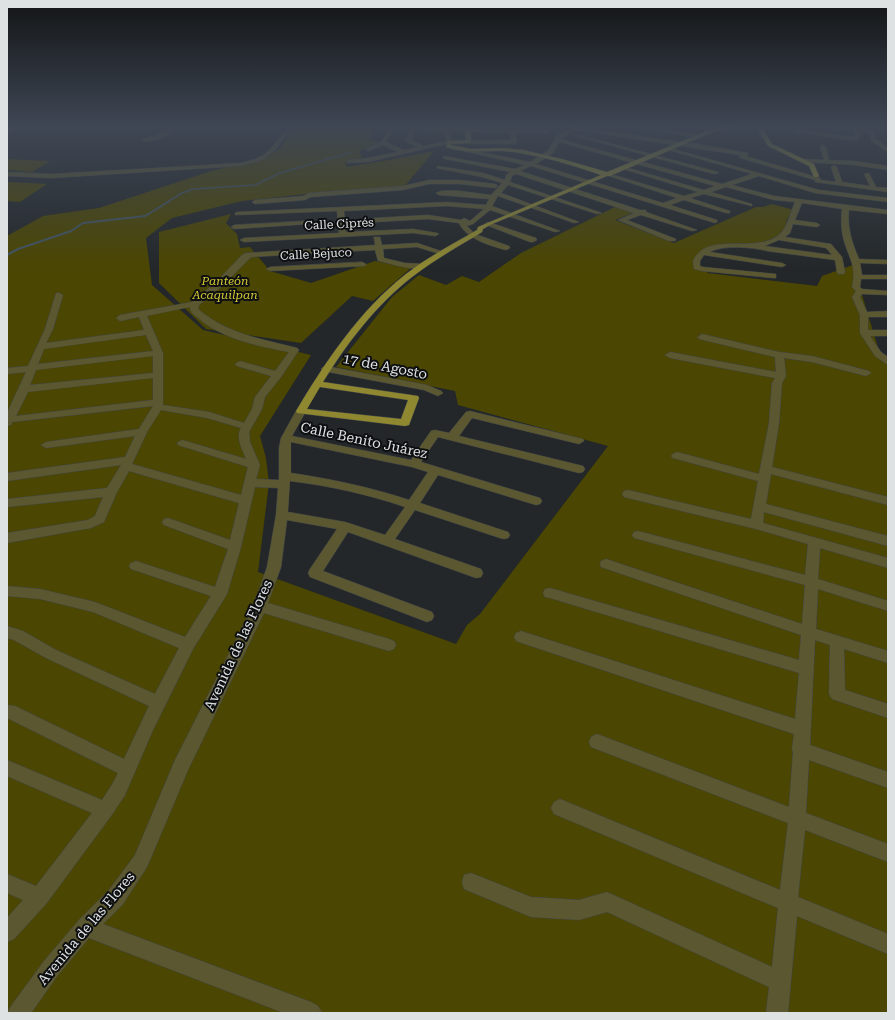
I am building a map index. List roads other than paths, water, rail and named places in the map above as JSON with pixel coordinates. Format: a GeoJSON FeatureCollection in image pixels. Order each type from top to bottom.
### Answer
{"type":"FeatureCollection","features":[{"type":"Feature","properties":{"kind":"main road"},"geometry":{"type":"LineString","coordinates":[[606,174],[610,175]]}},
{"type":"Feature","properties":{"kind":"main road","name":"Avenida de las Flores"},"geometry":{"type":"LineString","coordinates":[[301,411],[316,384],[352,334],[381,300],[402,281],[422,266],[491,225],[613,174]]}},
{"type":"Feature","properties":{"kind":"main road"},"geometry":{"type":"LineString","coordinates":[[815,174],[816,178]]}},
{"type":"Feature","properties":{"kind":"main road"},"geometry":{"type":"LineString","coordinates":[[301,411],[406,423],[414,398],[316,384]]}},
{"type":"Feature","properties":{"kind":"street"},"geometry":{"type":"LineString","coordinates":[[7,174],[52,176],[95,174]]}},
{"type":"Feature","properties":{"kind":"street"},"geometry":{"type":"LineString","coordinates":[[506,248],[465,229],[466,223],[478,210],[485,196],[510,174]]}},
{"type":"Feature","properties":{"kind":"street"},"geometry":{"type":"LineString","coordinates":[[522,174],[694,230]]}},
{"type":"Feature","properties":{"kind":"street"},"geometry":{"type":"LineString","coordinates":[[562,174],[715,221]]}},
{"type":"Feature","properties":{"kind":"street"},"geometry":{"type":"LineString","coordinates":[[645,174],[750,205]]}},
{"type":"Feature","properties":{"kind":"street"},"geometry":{"type":"LineString","coordinates":[[678,174],[769,197],[808,195],[888,200]]}},
{"type":"Feature","properties":{"kind":"street"},"geometry":{"type":"LineString","coordinates":[[701,180],[715,174]]}},
{"type":"Feature","properties":{"kind":"street"},"geometry":{"type":"LineString","coordinates":[[672,239],[621,220],[623,218],[759,174],[808,195],[846,208],[888,212]]}},
{"type":"Feature","properties":{"kind":"street"},"geometry":{"type":"LineString","coordinates":[[799,174],[840,184],[888,190]]}},
{"type":"Feature","properties":{"kind":"street"},"geometry":{"type":"LineString","coordinates":[[836,174],[840,184]]}},
{"type":"Feature","properties":{"kind":"street"},"geometry":{"type":"LineString","coordinates":[[866,174],[874,188]]}},
{"type":"Feature","properties":{"kind":"street"},"geometry":{"type":"LineString","coordinates":[[433,175],[460,182],[501,183]]}},
{"type":"Feature","properties":{"kind":"street"},"geometry":{"type":"LineString","coordinates":[[433,175],[442,179]]}},
{"type":"Feature","properties":{"kind":"street"},"geometry":{"type":"LineString","coordinates":[[255,202],[305,198],[309,195],[403,188],[433,175],[483,175],[501,183],[599,213]]}},
{"type":"Feature","properties":{"kind":"street"},"geometry":{"type":"LineString","coordinates":[[610,175],[728,212]]}},
{"type":"Feature","properties":{"kind":"street"},"geometry":{"type":"LineString","coordinates":[[756,246],[779,238],[786,233],[791,218],[808,195],[816,178]]}},
{"type":"Feature","properties":{"kind":"street"},"geometry":{"type":"LineString","coordinates":[[746,179],[761,183]]}},
{"type":"Feature","properties":{"kind":"street"},"geometry":{"type":"LineString","coordinates":[[374,220],[428,217],[466,223],[486,211],[501,183]]}},
{"type":"Feature","properties":{"kind":"street"},"geometry":{"type":"LineString","coordinates":[[439,193],[453,192],[485,196],[494,195],[535,206],[576,222]]}},
{"type":"Feature","properties":{"kind":"street"},"geometry":{"type":"LineString","coordinates":[[305,198],[307,210],[305,267]]}},
{"type":"Feature","properties":{"kind":"street"},"geometry":{"type":"LineString","coordinates":[[237,214],[440,204],[488,207],[557,231]]}},
{"type":"Feature","properties":{"kind":"street"},"geometry":{"type":"LineString","coordinates":[[372,207],[382,259],[405,265],[422,266]]}},
{"type":"Feature","properties":{"kind":"street"},"geometry":{"type":"LineString","coordinates":[[846,208],[844,222],[847,239],[856,261],[858,277],[856,287],[860,291],[888,292]]}},
{"type":"Feature","properties":{"kind":"street"},"geometry":{"type":"LineString","coordinates":[[340,209],[343,234]]}},
{"type":"Feature","properties":{"kind":"street"},"geometry":{"type":"LineString","coordinates":[[791,218],[810,219],[818,225]]}},
{"type":"Feature","properties":{"kind":"street"},"geometry":{"type":"LineString","coordinates":[[234,227],[306,223]]}},
{"type":"Feature","properties":{"kind":"street"},"geometry":{"type":"LineString","coordinates":[[491,225],[533,240]]}},
{"type":"Feature","properties":{"kind":"street","name":"Calle Ciprés"},"geometry":{"type":"LineString","coordinates":[[244,240],[413,231],[435,234]]}},
{"type":"Feature","properties":{"kind":"street"},"geometry":{"type":"LineString","coordinates":[[786,233],[824,242],[832,249],[838,258],[841,272]]}},
{"type":"Feature","properties":{"kind":"street"},"geometry":{"type":"LineString","coordinates":[[779,238],[824,242]]}},
{"type":"Feature","properties":{"kind":"street"},"geometry":{"type":"LineString","coordinates":[[774,276],[702,269],[697,267],[697,259],[711,247],[723,245],[756,246],[767,249],[838,258]]}},
{"type":"Feature","properties":{"kind":"street"},"geometry":{"type":"LineString","coordinates":[[120,318],[195,304],[218,285],[244,257],[258,254],[417,246],[443,253]]}},
{"type":"Feature","properties":{"kind":"street"},"geometry":{"type":"LineString","coordinates":[[703,253],[782,265]]}},
{"type":"Feature","properties":{"kind":"street"},"geometry":{"type":"LineString","coordinates":[[856,261],[888,262]]}},
{"type":"Feature","properties":{"kind":"street","name":"Calle Bejuco"},"geometry":{"type":"LineString","coordinates":[[270,269],[362,264]]}},
{"type":"Feature","properties":{"kind":"street"},"geometry":{"type":"LineString","coordinates":[[858,277],[888,277]]}},
{"type":"Feature","properties":{"kind":"street"},"geometry":{"type":"LineString","coordinates":[[860,291],[856,297],[864,314],[864,333],[883,354],[888,362]]}},
{"type":"Feature","properties":{"kind":"street"},"geometry":{"type":"LineString","coordinates":[[8,420],[24,389],[40,346],[49,329],[59,295]]}},
{"type":"Feature","properties":{"kind":"street"},"geometry":{"type":"LineString","coordinates":[[7,932],[39,897],[105,810],[128,769],[188,645],[220,594],[235,547],[254,465],[245,442],[244,432],[257,409],[260,397],[294,352],[294,350],[243,337],[208,323],[194,310],[195,304]]}},
{"type":"Feature","properties":{"kind":"street"},"geometry":{"type":"LineString","coordinates":[[7,538],[96,522],[100,519],[110,492],[158,404],[158,353],[142,314]]}},
{"type":"Feature","properties":{"kind":"street"},"geometry":{"type":"LineString","coordinates":[[864,314],[888,314]]}},
{"type":"Feature","properties":{"kind":"street"},"geometry":{"type":"LineString","coordinates":[[40,346],[149,332]]}},
{"type":"Feature","properties":{"kind":"street"},"geometry":{"type":"LineString","coordinates":[[864,333],[888,333]]}},
{"type":"Feature","properties":{"kind":"street"},"geometry":{"type":"LineString","coordinates":[[702,337],[780,355],[790,355],[816,360],[866,373]]}},
{"type":"Feature","properties":{"kind":"street"},"geometry":{"type":"LineString","coordinates":[[7,371],[158,353]]}},
{"type":"Feature","properties":{"kind":"street"},"geometry":{"type":"LineString","coordinates":[[670,355],[781,376]]}},
{"type":"Feature","properties":{"kind":"street"},"geometry":{"type":"LineString","coordinates":[[756,526],[774,423],[776,384],[781,376],[780,355]]}},
{"type":"Feature","properties":{"kind":"street"},"geometry":{"type":"LineString","coordinates":[[240,364],[278,375]]}},
{"type":"Feature","properties":{"kind":"street","name":"17 de Agosto"},"geometry":{"type":"LineString","coordinates":[[326,369],[427,388],[438,393]]}},
{"type":"Feature","properties":{"kind":"street"},"geometry":{"type":"LineString","coordinates":[[24,389],[159,375]]}},
{"type":"Feature","properties":{"kind":"street"},"geometry":{"type":"LineString","coordinates":[[8,420],[158,404],[209,415],[248,427]]}},
{"type":"Feature","properties":{"kind":"street","name":"Avenida de las Flores"},"geometry":{"type":"LineString","coordinates":[[18,1013],[51,968],[86,927],[116,896],[141,861],[181,766],[260,606],[274,567],[282,515],[285,480],[284,448],[286,438],[301,411]]}},
{"type":"Feature","properties":{"kind":"street"},"geometry":{"type":"LineString","coordinates":[[451,438],[470,414],[579,441]]}},
{"type":"Feature","properties":{"kind":"street"},"geometry":{"type":"LineString","coordinates":[[46,445],[142,432]]}},
{"type":"Feature","properties":{"kind":"street"},"geometry":{"type":"LineString","coordinates":[[414,464],[436,433],[579,469]]}},
{"type":"Feature","properties":{"kind":"street","name":"Calle Benito Juárez"},"geometry":{"type":"LineString","coordinates":[[286,438],[414,464],[536,500]]}},
{"type":"Feature","properties":{"kind":"street"},"geometry":{"type":"LineString","coordinates":[[182,443],[254,465]]}},
{"type":"Feature","properties":{"kind":"street"},"geometry":{"type":"LineString","coordinates":[[677,456],[888,501]]}},
{"type":"Feature","properties":{"kind":"street"},"geometry":{"type":"LineString","coordinates":[[7,477],[127,463],[246,501]]}},
{"type":"Feature","properties":{"kind":"street"},"geometry":{"type":"LineString","coordinates":[[387,542],[435,470]]}},
{"type":"Feature","properties":{"kind":"street"},"geometry":{"type":"LineString","coordinates":[[250,483],[285,480],[332,483],[366,490],[504,535]]}},
{"type":"Feature","properties":{"kind":"street"},"geometry":{"type":"LineString","coordinates":[[7,503],[110,492]]}},
{"type":"Feature","properties":{"kind":"street"},"geometry":{"type":"LineString","coordinates":[[628,494],[756,526],[888,563]]}},
{"type":"Feature","properties":{"kind":"street"},"geometry":{"type":"LineString","coordinates":[[759,506],[888,541]]}},
{"type":"Feature","properties":{"kind":"street"},"geometry":{"type":"LineString","coordinates":[[282,515],[345,526],[476,573]]}},
{"type":"Feature","properties":{"kind":"street"},"geometry":{"type":"LineString","coordinates":[[168,522],[235,547]]}},
{"type":"Feature","properties":{"kind":"street"},"geometry":{"type":"LineString","coordinates":[[345,526],[315,573],[427,616]]}},
{"type":"Feature","properties":{"kind":"street"},"geometry":{"type":"LineString","coordinates":[[638,535],[812,582],[888,606]]}},
{"type":"Feature","properties":{"kind":"street"},"geometry":{"type":"LineString","coordinates":[[778,1013],[797,818],[800,749],[807,669],[814,542]]}},
{"type":"Feature","properties":{"kind":"street"},"geometry":{"type":"LineString","coordinates":[[606,564],[808,632],[888,656]]}},
{"type":"Feature","properties":{"kind":"street"},"geometry":{"type":"LineString","coordinates":[[136,566],[220,594]]}},
{"type":"Feature","properties":{"kind":"street"},"geometry":{"type":"LineString","coordinates":[[7,591],[40,594],[95,607],[188,645]]}},
{"type":"Feature","properties":{"kind":"street"},"geometry":{"type":"LineString","coordinates":[[550,593],[807,669]]}},
{"type":"Feature","properties":{"kind":"street"},"geometry":{"type":"LineString","coordinates":[[260,606],[389,645]]}},
{"type":"Feature","properties":{"kind":"street"},"geometry":{"type":"LineString","coordinates":[[7,632],[18,635],[50,654],[159,703]]}},
{"type":"Feature","properties":{"kind":"street"},"geometry":{"type":"LineString","coordinates":[[521,637],[802,729]]}},
{"type":"Feature","properties":{"kind":"street"},"geometry":{"type":"LineString","coordinates":[[837,641],[837,694],[888,711]]}},
{"type":"Feature","properties":{"kind":"street"},"geometry":{"type":"LineString","coordinates":[[9,712],[128,769]]}},
{"type":"Feature","properties":{"kind":"street"},"geometry":{"type":"LineString","coordinates":[[597,742],[888,853]]}},
{"type":"Feature","properties":{"kind":"street"},"geometry":{"type":"LineString","coordinates":[[800,749],[888,780]]}},
{"type":"Feature","properties":{"kind":"street"},"geometry":{"type":"LineString","coordinates":[[7,768],[105,810]]}},
{"type":"Feature","properties":{"kind":"street"},"geometry":{"type":"LineString","coordinates":[[560,808],[888,944]]}},
{"type":"Feature","properties":{"kind":"street"},"geometry":{"type":"LineString","coordinates":[[471,882],[531,907],[579,910],[607,902],[780,981]]}},
{"type":"Feature","properties":{"kind":"street"},"geometry":{"type":"LineString","coordinates":[[7,883],[39,897]]}},
{"type":"Feature","properties":{"kind":"street"},"geometry":{"type":"LineString","coordinates":[[86,927],[311,1013]]}},
{"type":"Feature","properties":{"kind":"waterway"},"geometry":{"type":"LineString","coordinates":[[166,203],[182,193],[193,189],[255,185],[279,174]]}},
{"type":"Feature","properties":{"kind":"waterway"},"geometry":{"type":"LineString","coordinates":[[7,255],[18,249],[71,231],[83,223],[145,216],[168,202]]}},
{"type":"Feature","properties":{"kind":"park label","name":"Panteón Acaquilpan"},"geometry":{"type":"Point","coordinates":[225,288]}}]}
